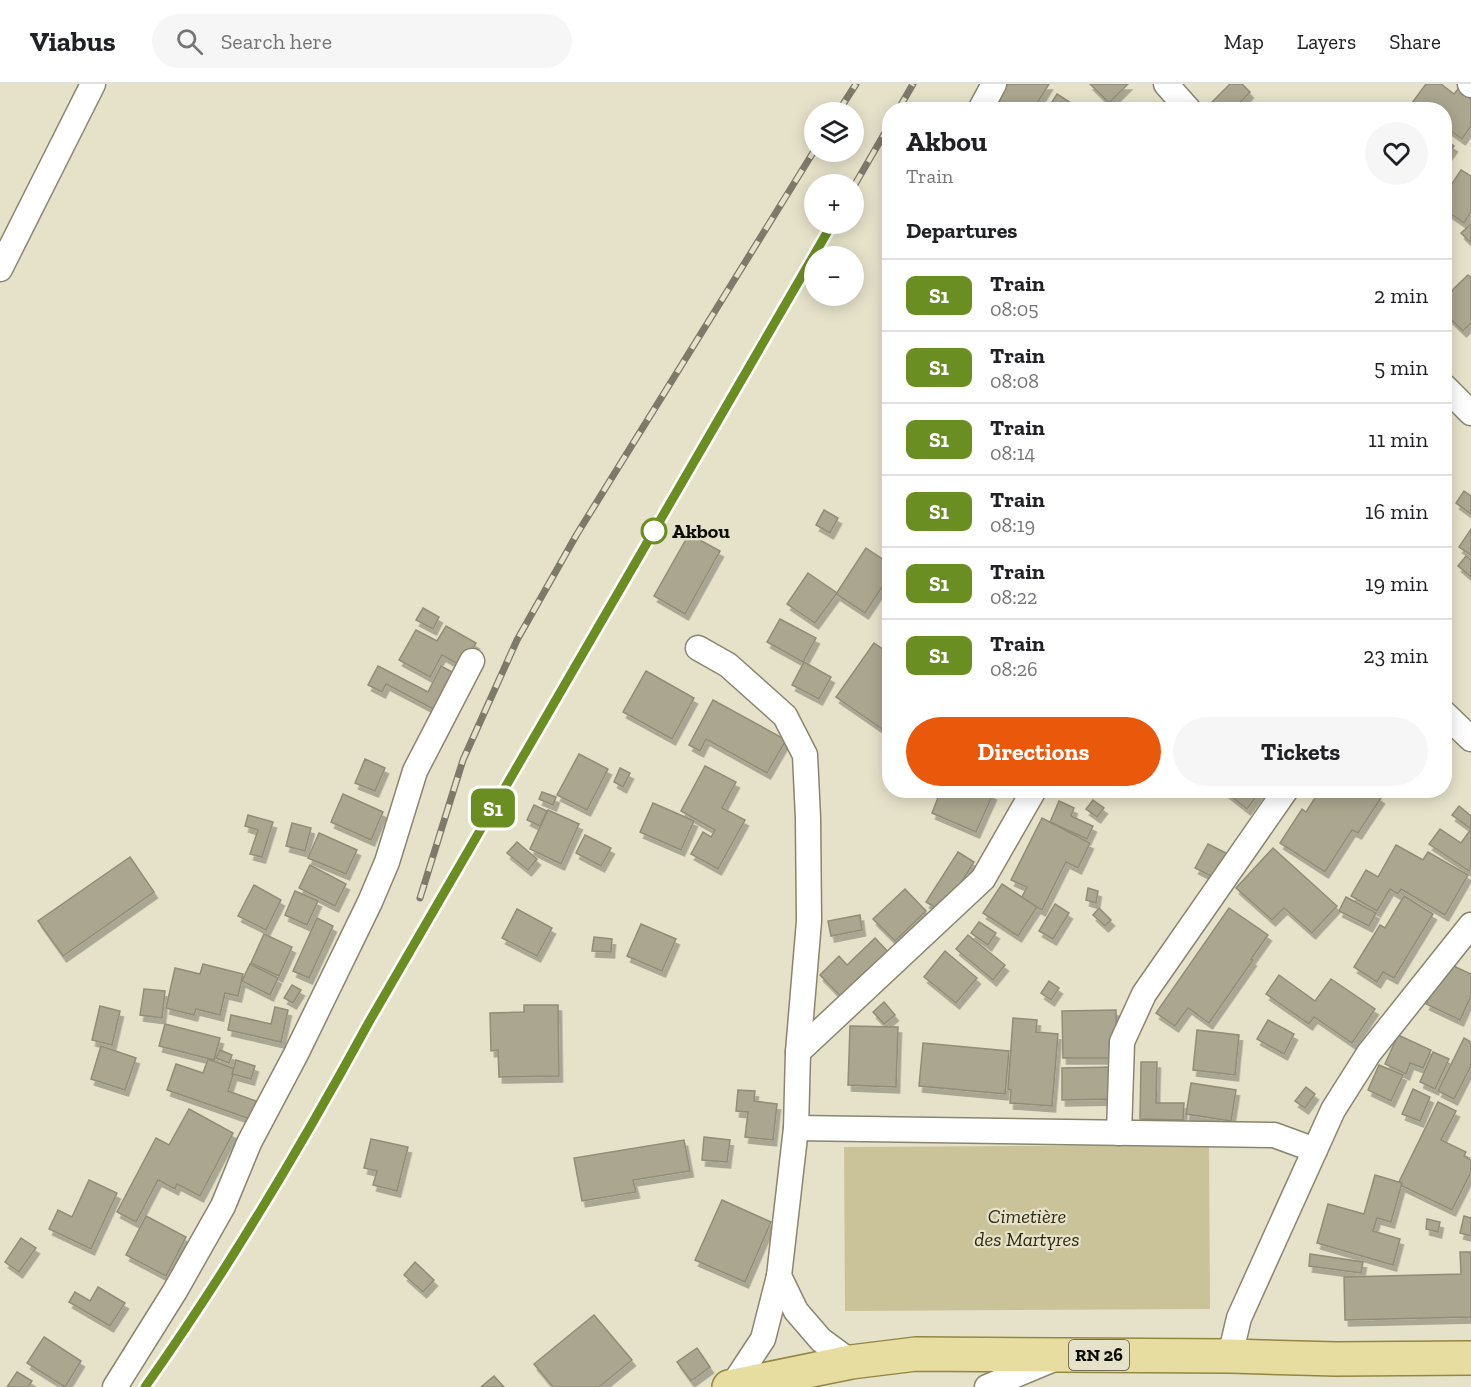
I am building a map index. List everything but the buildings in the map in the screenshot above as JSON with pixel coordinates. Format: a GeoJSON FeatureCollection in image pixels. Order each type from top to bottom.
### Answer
{"type":"FeatureCollection","features":[{"type":"Feature","properties":{"kind":"main road","name":"RN 26"},"geometry":{"type":"LineString","coordinates":[[730,1386],[852,1362],[916,1354],[1336,1359],[1471,1358]]}},
{"type":"Feature","properties":{"kind":"street"},"geometry":{"type":"LineString","coordinates":[[0,268],[93,84]]}},
{"type":"Feature","properties":{"kind":"street"},"geometry":{"type":"LineString","coordinates":[[984,102],[994,84]]}},
{"type":"Feature","properties":{"kind":"street"},"geometry":{"type":"LineString","coordinates":[[1166,84],[1182,102]]}},
{"type":"Feature","properties":{"kind":"street"},"geometry":{"type":"LineString","coordinates":[[1452,394],[1471,413]]}},
{"type":"Feature","properties":{"kind":"street"},"geometry":{"type":"LineString","coordinates":[[698,648],[728,665],[785,716],[805,755],[808,818],[809,921],[798,1052],[796,1128],[779,1276],[763,1339],[730,1386]]}},
{"type":"Feature","properties":{"kind":"street"},"geometry":{"type":"LineString","coordinates":[[115,1387],[223,1206],[249,1143],[291,1064],[370,902],[387,862],[415,771],[472,661]]}},
{"type":"Feature","properties":{"kind":"street"},"geometry":{"type":"LineString","coordinates":[[1452,721],[1471,739]]}},
{"type":"Feature","properties":{"kind":"street"},"geometry":{"type":"LineString","coordinates":[[798,1052],[983,879],[1029,798]]}},
{"type":"Feature","properties":{"kind":"street"},"geometry":{"type":"LineString","coordinates":[[1119,1132],[1122,1042],[1144,994],[1280,798]]}},
{"type":"Feature","properties":{"kind":"street"},"geometry":{"type":"LineString","coordinates":[[1230,1356],[1239,1318],[1333,1110],[1369,1053],[1471,925]]}},
{"type":"Feature","properties":{"kind":"street"},"geometry":{"type":"LineString","coordinates":[[796,1128],[1274,1135],[1315,1150]]}},
{"type":"Feature","properties":{"kind":"street"},"geometry":{"type":"LineString","coordinates":[[779,1276],[796,1311],[821,1340],[852,1362]]}},
{"type":"Feature","properties":{"kind":"street"},"geometry":{"type":"LineString","coordinates":[[987,1387],[1064,1354]]}},
{"type":"Feature","properties":{"kind":"green space","name":"Cimetière des Martyres"},"geometry":{"type":"Polygon","coordinates":[[[1209,1145],[1210,1309],[845,1311],[844,1147],[1209,1145]]]}},
{"type":"Feature","properties":{"kind":"railway"},"geometry":{"type":"LineString","coordinates":[[844,102],[856,84]]}},
{"type":"Feature","properties":{"kind":"railway"},"geometry":{"type":"LineString","coordinates":[[903,102],[913,84]]}},
{"type":"Feature","properties":{"kind":"railway"},"geometry":{"type":"LineString","coordinates":[[861,174],[882,138]]}},
{"type":"Feature","properties":{"kind":"railway"},"geometry":{"type":"LineString","coordinates":[[420,898],[463,760],[517,640],[577,534],[807,162]]}},
{"type":"Feature","properties":{"kind":"railway"},"geometry":{"type":"LineString","coordinates":[[145,1387],[205,1299],[290,1162],[826,234]]}},
{"type":"Feature","properties":{"kind":"train","name":"S1"},"geometry":{"type":"LineString","coordinates":[[145,1387],[189,1325],[321,1110],[369,1022],[826,234]]}},
{"type":"Feature","properties":{"kind":"place","name":"Akbou"},"geometry":{"type":"Point","coordinates":[654,531]}}]}
